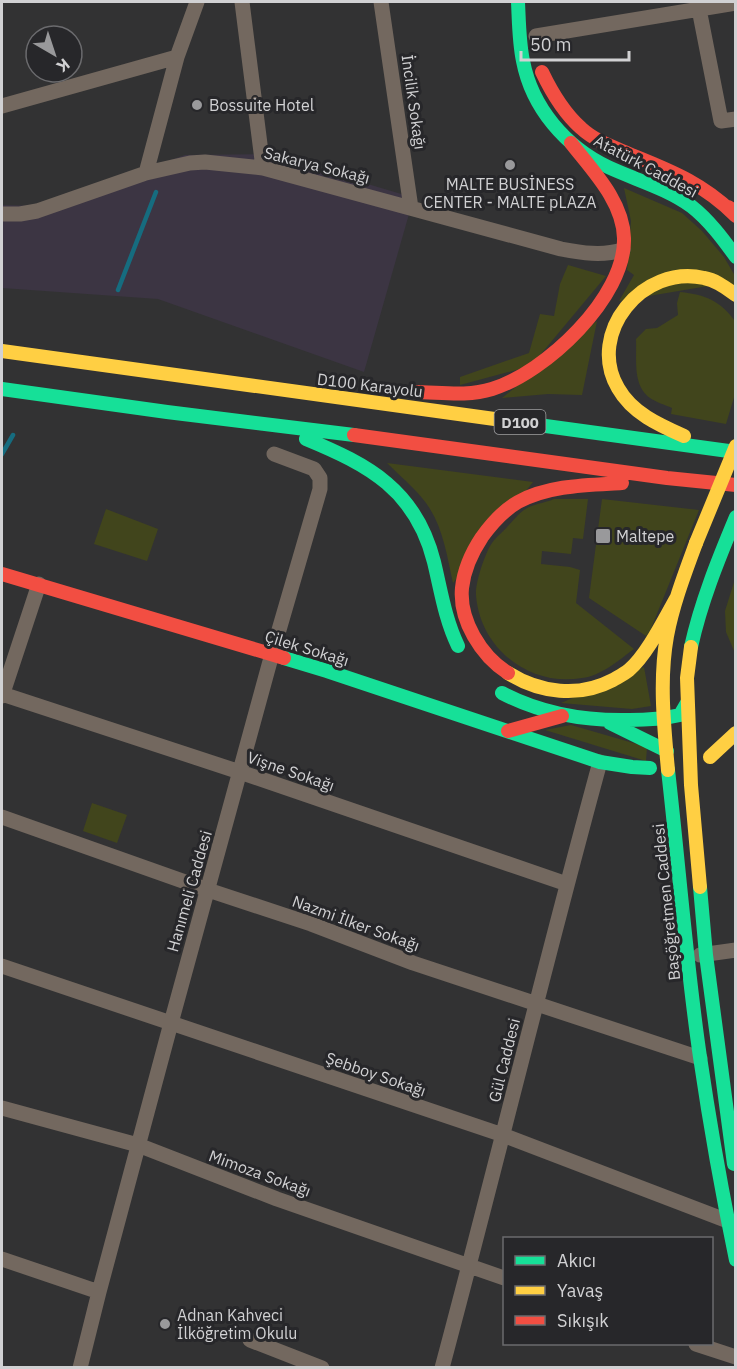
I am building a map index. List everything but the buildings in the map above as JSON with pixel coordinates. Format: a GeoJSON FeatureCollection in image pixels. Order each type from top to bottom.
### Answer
{"type":"FeatureCollection","features":[{"type":"Feature","properties":{"kind":"main road","name":"Atatürk Caddesi"},"geometry":{"type":"LineString","coordinates":[[518,2],[525,72],[534,93],[558,129],[584,153],[649,184],[692,208],[717,233],[735,257]]}},
{"type":"Feature","properties":{"kind":"main road","name":"Atatürk Caddesi"},"geometry":{"type":"LineString","coordinates":[[540,63],[549,87],[585,132],[609,145],[684,177],[714,194],[733,211]]}},
{"type":"Feature","properties":{"kind":"main road"},"geometry":{"type":"LineString","coordinates":[[303,394],[397,391],[478,392],[509,383],[522,376],[566,341],[602,302],[619,270],[624,250],[622,228],[615,206],[571,143]]}},
{"type":"Feature","properties":{"kind":"main road"},"geometry":{"type":"LineString","coordinates":[[716,449],[661,426],[632,406],[616,386],[610,372],[609,342],[617,319],[630,301],[662,280],[689,276],[712,280],[735,295]]}},
{"type":"Feature","properties":{"kind":"main road","name":"D100 Karayolu"},"geometry":{"type":"LineString","coordinates":[[2,351],[735,452]]}},
{"type":"Feature","properties":{"kind":"main road","name":"D100"},"geometry":{"type":"LineString","coordinates":[[2,389],[668,478],[735,484]]}},
{"type":"Feature","properties":{"kind":"main road"},"geometry":{"type":"LineString","coordinates":[[271,425],[359,462],[377,474],[403,498],[422,525],[432,556],[449,628],[468,660]]}},
{"type":"Feature","properties":{"kind":"main road","name":"Başöğretmen Caddesi"},"geometry":{"type":"LineString","coordinates":[[735,446],[677,597],[665,649],[663,685],[664,719],[687,956],[700,1058],[728,1183],[735,1260]]}},
{"type":"Feature","properties":{"kind":"main road"},"geometry":{"type":"LineString","coordinates":[[668,478],[551,490],[527,497],[492,523],[475,548],[464,576],[462,592],[464,608],[474,636],[481,649],[494,663],[524,684],[541,690],[564,693],[585,691],[616,679],[629,671],[649,646],[677,597]]}},
{"type":"Feature","properties":{"kind":"main road","name":"Başöğretmen Caddesi"},"geometry":{"type":"LineString","coordinates":[[735,517],[699,615],[691,646],[687,678],[691,785],[706,955],[735,1176]]}},
{"type":"Feature","properties":{"kind":"main road","name":"Çilek Sokağı"},"geometry":{"type":"LineString","coordinates":[[2,574],[272,654],[600,762],[650,768]]}},
{"type":"Feature","properties":{"kind":"main road"},"geometry":{"type":"LineString","coordinates":[[493,686],[515,700],[537,709],[562,716],[606,721],[664,719],[680,715],[687,704]]}},
{"type":"Feature","properties":{"kind":"main road"},"geometry":{"type":"LineString","coordinates":[[508,731],[562,716]]}},
{"type":"Feature","properties":{"kind":"main road"},"geometry":{"type":"LineString","coordinates":[[606,721],[667,751]]}},
{"type":"Feature","properties":{"kind":"main road"},"geometry":{"type":"LineString","coordinates":[[710,757],[735,733]]}},
{"type":"Feature","properties":{"kind":"street"},"geometry":{"type":"LineString","coordinates":[[146,172],[177,57],[197,2]]}},
{"type":"Feature","properties":{"kind":"street"},"geometry":{"type":"LineString","coordinates":[[242,2],[263,168]]}},
{"type":"Feature","properties":{"kind":"street","name":"İncilik Sokağı"},"geometry":{"type":"LineString","coordinates":[[381,2],[411,208]]}},
{"type":"Feature","properties":{"kind":"street"},"geometry":{"type":"LineString","coordinates":[[536,35],[735,3]]}},
{"type":"Feature","properties":{"kind":"street"},"geometry":{"type":"LineString","coordinates":[[699,9],[728,120]]}},
{"type":"Feature","properties":{"kind":"street"},"geometry":{"type":"LineString","coordinates":[[2,106],[177,57]]}},
{"type":"Feature","properties":{"kind":"street","name":"Sakarya Sokağı"},"geometry":{"type":"LineString","coordinates":[[2,214],[37,211],[146,172],[205,162],[263,168],[561,249],[585,254],[612,254],[624,250]]}},
{"type":"Feature","properties":{"kind":"street","name":"Hanımeli Caddesi"},"geometry":{"type":"LineString","coordinates":[[80,1368],[171,1023],[321,484],[314,469],[274,454]]}},
{"type":"Feature","properties":{"kind":"street"},"geometry":{"type":"LineString","coordinates":[[2,695],[39,584]]}},
{"type":"Feature","properties":{"kind":"street","name":"Vişne Sokağı"},"geometry":{"type":"LineString","coordinates":[[2,695],[240,772],[567,884]]}},
{"type":"Feature","properties":{"kind":"street","name":"Gül Caddesi"},"geometry":{"type":"LineString","coordinates":[[441,1368],[600,762]]}},
{"type":"Feature","properties":{"kind":"street","name":"Nazmi İlker Sokağı"},"geometry":{"type":"LineString","coordinates":[[2,819],[311,924],[413,963],[700,1058]]}},
{"type":"Feature","properties":{"kind":"street"},"geometry":{"type":"LineString","coordinates":[[687,956],[735,950]]}},
{"type":"Feature","properties":{"kind":"street","name":"Şebboy Sokağı"},"geometry":{"type":"LineString","coordinates":[[2,966],[503,1135],[733,1230]]}},
{"type":"Feature","properties":{"kind":"street","name":"Mimoza Sokağı"},"geometry":{"type":"LineString","coordinates":[[2,1108],[138,1145],[277,1199],[503,1278]]}},
{"type":"Feature","properties":{"kind":"street"},"geometry":{"type":"LineString","coordinates":[[2,1259],[99,1292]]}},
{"type":"Feature","properties":{"kind":"street"},"geometry":{"type":"LineString","coordinates":[[250,1340],[322,1368]]}},
{"type":"Feature","properties":{"kind":"street"},"geometry":{"type":"LineString","coordinates":[[699,1345],[735,1357]]}},
{"type":"Feature","properties":{"kind":"shaded area"},"geometry":{"type":"Polygon","coordinates":[[[267,154],[408,196],[409,214],[364,372],[158,299],[2,288],[2,205],[40,206],[185,155],[267,154]]]}},
{"type":"Feature","properties":{"kind":"green space"},"geometry":{"type":"Polygon","coordinates":[[[624,188],[682,213],[702,231],[724,257],[735,276],[735,290],[726,283],[619,301],[634,275],[627,270],[631,221],[624,188]]]}},
{"type":"Feature","properties":{"kind":"green space"},"geometry":{"type":"Polygon","coordinates":[[[568,265],[606,276],[531,366],[460,385],[460,377],[529,353],[540,314],[554,316],[560,284],[568,265]]]}},
{"type":"Feature","properties":{"kind":"green space"},"geometry":{"type":"Polygon","coordinates":[[[680,292],[697,295],[717,303],[735,321],[735,394],[726,424],[671,414],[672,408],[650,398],[640,386],[636,339],[646,329],[657,328],[678,315],[677,303],[680,292]]]}},
{"type":"Feature","properties":{"kind":"green space"},"geometry":{"type":"Polygon","coordinates":[[[597,321],[582,395],[548,394],[502,398],[597,321]]]}},
{"type":"Feature","properties":{"kind":"green space"},"geometry":{"type":"Polygon","coordinates":[[[387,463],[533,482],[453,583],[437,521],[417,492],[387,463]]]}},
{"type":"Feature","properties":{"kind":"green space"},"geometry":{"type":"Polygon","coordinates":[[[554,499],[588,499],[583,539],[573,538],[571,554],[542,551],[541,564],[580,570],[576,603],[634,649],[603,671],[589,677],[563,679],[544,676],[527,670],[511,660],[487,632],[476,595],[481,568],[494,541],[524,510],[554,499]]]}},
{"type":"Feature","properties":{"kind":"green space"},"geometry":{"type":"Polygon","coordinates":[[[602,499],[699,510],[646,636],[589,598],[602,499]]]}},
{"type":"Feature","properties":{"kind":"green space"},"geometry":{"type":"Polygon","coordinates":[[[106,509],[158,529],[147,561],[94,544],[106,509]]]}},
{"type":"Feature","properties":{"kind":"green space"},"geometry":{"type":"Polygon","coordinates":[[[735,579],[735,653],[726,632],[725,611],[735,579]]]}},
{"type":"Feature","properties":{"kind":"green space"},"geometry":{"type":"Polygon","coordinates":[[[644,667],[651,706],[632,709],[561,703],[644,667]]]}},
{"type":"Feature","properties":{"kind":"green space"},"geometry":{"type":"Polygon","coordinates":[[[571,725],[647,747],[646,761],[545,730],[571,725]]]}},
{"type":"Feature","properties":{"kind":"green space"},"geometry":{"type":"Polygon","coordinates":[[[92,803],[127,815],[117,843],[83,831],[92,803]]]}},
{"type":"Feature","properties":{"kind":"waterway"},"geometry":{"type":"LineString","coordinates":[[118,290],[156,192]]}},
{"type":"Feature","properties":{"kind":"waterway"},"geometry":{"type":"LineString","coordinates":[[2,454],[13,435]]}},
{"type":"Feature","properties":{"kind":"traffic: fast"},"geometry":{"type":"LineString","coordinates":[[518,2],[523,61],[534,95],[553,124],[578,149],[593,159],[661,189],[698,211],[736,257]]}},
{"type":"Feature","properties":{"kind":"traffic: fast"},"geometry":{"type":"LineString","coordinates":[[2,389],[354,435]]}},
{"type":"Feature","properties":{"kind":"traffic: fast"},"geometry":{"type":"LineString","coordinates":[[509,421],[736,452]]}},
{"type":"Feature","properties":{"kind":"traffic: fast"},"geometry":{"type":"LineString","coordinates":[[306,439],[369,470],[402,498],[426,537],[447,615],[458,646]]}},
{"type":"Feature","properties":{"kind":"traffic: fast"},"geometry":{"type":"LineString","coordinates":[[691,647],[716,565],[736,517]]}},
{"type":"Feature","properties":{"kind":"traffic: fast"},"geometry":{"type":"LineString","coordinates":[[284,658],[600,762],[650,768]]}},
{"type":"Feature","properties":{"kind":"traffic: fast"},"geometry":{"type":"LineString","coordinates":[[502,693],[532,706],[564,715],[612,720],[642,720],[680,715],[687,703]]}},
{"type":"Feature","properties":{"kind":"traffic: fast"},"geometry":{"type":"LineString","coordinates":[[610,723],[667,751]]}},
{"type":"Feature","properties":{"kind":"traffic: fast"},"geometry":{"type":"LineString","coordinates":[[668,770],[695,1021],[716,1159],[736,1260]]}},
{"type":"Feature","properties":{"kind":"traffic: fast"},"geometry":{"type":"LineString","coordinates":[[700,887],[706,955],[734,1164]]}},
{"type":"Feature","properties":{"kind":"traffic: slow"},"geometry":{"type":"LineString","coordinates":[[684,436],[656,423],[638,411],[618,388],[610,367],[609,346],[615,325],[626,307],[642,292],[660,282],[681,276],[704,278],[717,282],[736,295]]}},
{"type":"Feature","properties":{"kind":"traffic: slow"},"geometry":{"type":"LineString","coordinates":[[2,351],[509,421]]}},
{"type":"Feature","properties":{"kind":"traffic: slow"},"geometry":{"type":"LineString","coordinates":[[696,543],[736,446]]}},
{"type":"Feature","properties":{"kind":"traffic: slow"},"geometry":{"type":"LineString","coordinates":[[668,770],[663,703],[663,669],[667,636],[696,543]]}},
{"type":"Feature","properties":{"kind":"traffic: slow"},"geometry":{"type":"LineString","coordinates":[[508,673],[533,685],[560,691],[600,686],[629,670],[636,663],[655,636],[677,597]]}},
{"type":"Feature","properties":{"kind":"traffic: slow"},"geometry":{"type":"LineString","coordinates":[[691,647],[687,678],[691,785],[700,887]]}},
{"type":"Feature","properties":{"kind":"traffic: slow"},"geometry":{"type":"LineString","coordinates":[[710,757],[736,733]]}},
{"type":"Feature","properties":{"kind":"traffic: jam"},"geometry":{"type":"LineString","coordinates":[[542,72],[564,109],[587,133],[606,144],[688,180],[713,196],[736,216]]}},
{"type":"Feature","properties":{"kind":"traffic: jam"},"geometry":{"type":"LineString","coordinates":[[414,392],[473,393],[492,389],[513,380],[558,350],[579,330],[612,284],[621,261],[624,238],[622,224],[605,187],[571,143]]}},
{"type":"Feature","properties":{"kind":"traffic: jam"},"geometry":{"type":"LineString","coordinates":[[728,207],[736,212]]}},
{"type":"Feature","properties":{"kind":"traffic: jam"},"geometry":{"type":"LineString","coordinates":[[354,435],[667,478],[736,485]]}},
{"type":"Feature","properties":{"kind":"traffic: jam"},"geometry":{"type":"LineString","coordinates":[[508,673],[498,666],[481,647],[464,612],[463,581],[478,543],[503,513],[530,496],[569,487],[622,483]]}},
{"type":"Feature","properties":{"kind":"traffic: jam"},"geometry":{"type":"LineString","coordinates":[[2,574],[284,658]]}},
{"type":"Feature","properties":{"kind":"traffic: jam"},"geometry":{"type":"LineString","coordinates":[[508,731],[562,716]]}},
{"type":"Feature","properties":{"kind":"place","name":"Bossuite Hotel"},"geometry":{"type":"Point","coordinates":[197,105]}},
{"type":"Feature","properties":{"kind":"place","name":"MALTE BUSİNESS CENTER - MALTE pLAZA"},"geometry":{"type":"Point","coordinates":[510,165]}},
{"type":"Feature","properties":{"kind":"place","name":"Maltepe"},"geometry":{"type":"Point","coordinates":[603,536]}},
{"type":"Feature","properties":{"kind":"place","name":"Adnan Kahveci İlköğretim Okulu"},"geometry":{"type":"Point","coordinates":[165,1324]}}]}
